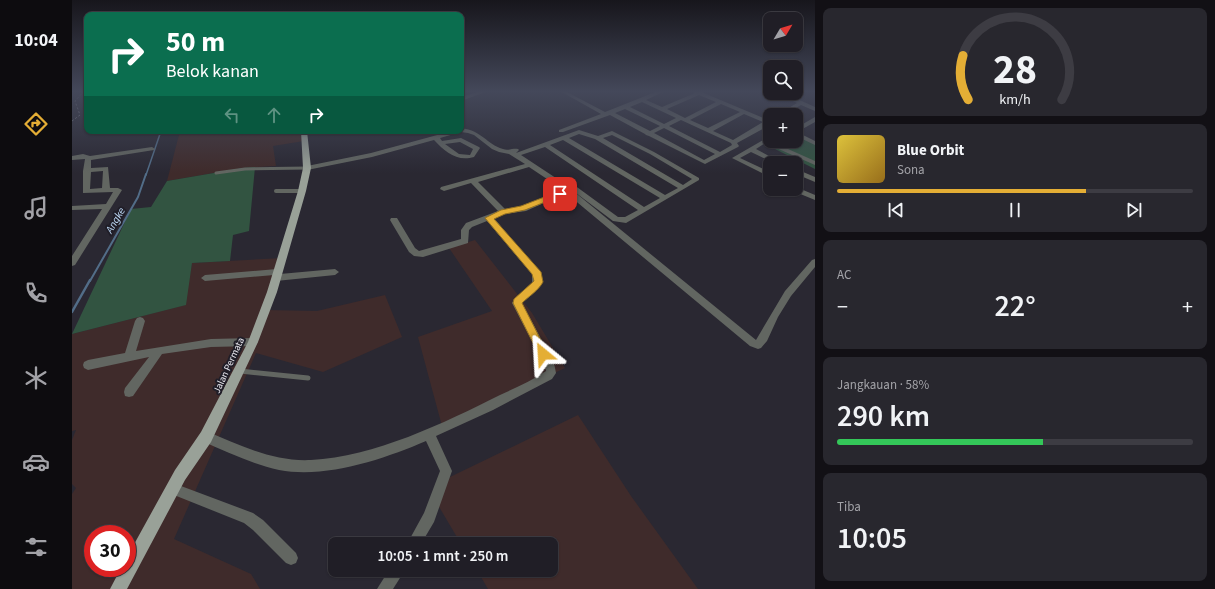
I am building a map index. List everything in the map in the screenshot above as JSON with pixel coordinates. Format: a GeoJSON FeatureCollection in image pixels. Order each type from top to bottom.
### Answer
{"type":"FeatureCollection","features":[{"type":"Feature","properties":{"kind":"main road","name":"Jalan Permata"},"geometry":{"type":"LineString","coordinates":[[118,589],[173,489],[206,437],[240,371],[253,342],[302,191],[307,168],[304,134]]}},
{"type":"Feature","properties":{"kind":"street"},"geometry":{"type":"LineString","coordinates":[[517,154],[594,118]]}},
{"type":"Feature","properties":{"kind":"street"},"geometry":{"type":"LineString","coordinates":[[620,118],[648,134],[705,162],[736,146],[733,142],[683,119],[648,134]]}},
{"type":"Feature","properties":{"kind":"street"},"geometry":{"type":"LineString","coordinates":[[650,118],[720,154]]}},
{"type":"Feature","properties":{"kind":"street"},"geometry":{"type":"LineString","coordinates":[[708,130],[731,118]]}},
{"type":"Feature","properties":{"kind":"street"},"geometry":{"type":"LineString","coordinates":[[803,126],[815,119]]}},
{"type":"Feature","properties":{"kind":"street"},"geometry":{"type":"LineString","coordinates":[[733,142],[763,125]]}},
{"type":"Feature","properties":{"kind":"street"},"geometry":{"type":"LineString","coordinates":[[464,130],[476,134],[502,152],[517,154],[619,220],[626,220],[683,188],[697,178],[614,133],[596,138]]}},
{"type":"Feature","properties":{"kind":"street"},"geometry":{"type":"LineString","coordinates":[[517,154],[579,132],[596,138],[683,188]]}},
{"type":"Feature","properties":{"kind":"street"},"geometry":{"type":"LineString","coordinates":[[438,141],[453,134]]}},
{"type":"Feature","properties":{"kind":"street"},"geometry":{"type":"LineString","coordinates":[[563,137],[665,198]]}},
{"type":"Feature","properties":{"kind":"street"},"geometry":{"type":"LineString","coordinates":[[803,137],[815,143]]}},
{"type":"Feature","properties":{"kind":"street"},"geometry":{"type":"LineString","coordinates":[[307,168],[438,141],[461,140],[477,148],[472,156],[464,158],[454,154],[438,141]]}},
{"type":"Feature","properties":{"kind":"street"},"geometry":{"type":"LineString","coordinates":[[763,143],[735,158],[763,172]]}},
{"type":"Feature","properties":{"kind":"street"},"geometry":{"type":"LineString","coordinates":[[803,143],[815,148]]}},
{"type":"Feature","properties":{"kind":"street"},"geometry":{"type":"LineString","coordinates":[[545,144],[644,210]]}},
{"type":"Feature","properties":{"kind":"street"},"geometry":{"type":"LineString","coordinates":[[784,148],[815,163]]}},
{"type":"Feature","properties":{"kind":"street"},"geometry":{"type":"LineString","coordinates":[[72,158],[83,156],[88,158],[152,149]]}},
{"type":"Feature","properties":{"kind":"street"},"geometry":{"type":"LineString","coordinates":[[751,149],[766,156]]}},
{"type":"Feature","properties":{"kind":"street"},"geometry":{"type":"LineString","coordinates":[[517,154],[566,190],[747,338],[758,345],[775,314],[800,277],[815,262]]}},
{"type":"Feature","properties":{"kind":"street"},"geometry":{"type":"LineString","coordinates":[[72,264],[76,250],[118,190],[86,191],[86,171],[88,158]]}},
{"type":"Feature","properties":{"kind":"street"},"geometry":{"type":"LineString","coordinates":[[444,189],[531,164]]}},
{"type":"Feature","properties":{"kind":"street"},"geometry":{"type":"LineString","coordinates":[[86,171],[106,168],[106,190]]}},
{"type":"Feature","properties":{"kind":"street"},"geometry":{"type":"LineString","coordinates":[[803,174],[815,180]]}},
{"type":"Feature","properties":{"kind":"street"},"geometry":{"type":"LineString","coordinates":[[473,181],[503,212]]}},
{"type":"Feature","properties":{"kind":"street"},"geometry":{"type":"LineString","coordinates":[[394,220],[412,250],[417,254],[423,254],[465,241],[466,226],[503,212],[523,209],[566,190]]}},
{"type":"Feature","properties":{"kind":"street"},"geometry":{"type":"LineString","coordinates":[[803,192],[815,198]]}},
{"type":"Feature","properties":{"kind":"street"},"geometry":{"type":"LineString","coordinates":[[74,211],[107,206]]}},
{"type":"Feature","properties":{"kind":"street"},"geometry":{"type":"LineString","coordinates":[[206,437],[251,455],[281,464],[305,466],[332,464],[371,455],[428,434],[476,413],[548,376],[551,373],[550,366],[518,303],[518,301],[535,287],[538,282],[536,272],[489,218]]}},
{"type":"Feature","properties":{"kind":"street"},"geometry":{"type":"LineString","coordinates":[[205,278],[335,272]]}},
{"type":"Feature","properties":{"kind":"street"},"geometry":{"type":"LineString","coordinates":[[130,357],[140,321]]}},
{"type":"Feature","properties":{"kind":"street"},"geometry":{"type":"LineString","coordinates":[[88,366],[195,345],[239,341],[253,342]]}},
{"type":"Feature","properties":{"kind":"street"},"geometry":{"type":"LineString","coordinates":[[129,392],[159,352]]}},
{"type":"Feature","properties":{"kind":"street"},"geometry":{"type":"LineString","coordinates":[[418,537],[429,517],[446,471],[428,434]]}},
{"type":"Feature","properties":{"kind":"street"},"geometry":{"type":"LineString","coordinates":[[173,489],[248,518],[258,525],[291,558]]}},
{"type":"Feature","properties":{"kind":"street"},"geometry":{"type":"LineString","coordinates":[[384,589],[393,577]]}},
{"type":"Feature","properties":{"kind":"lane"},"geometry":{"type":"LineString","coordinates":[[216,173],[244,169],[307,168]]}},
{"type":"Feature","properties":{"kind":"lane"},"geometry":{"type":"LineString","coordinates":[[276,191],[302,191]]}},
{"type":"Feature","properties":{"kind":"lane"},"geometry":{"type":"LineString","coordinates":[[240,371],[308,378]]}},
{"type":"Feature","properties":{"kind":"shaded area"},"geometry":{"type":"Polygon","coordinates":[[[179,134],[303,134],[304,141],[273,146],[276,166],[243,168],[167,181],[179,134]]]}},
{"type":"Feature","properties":{"kind":"shaded area"},"geometry":{"type":"Polygon","coordinates":[[[475,240],[532,313],[565,368],[442,426],[418,337],[492,311],[449,248],[475,240]]]}},
{"type":"Feature","properties":{"kind":"shaded area"},"geometry":{"type":"Polygon","coordinates":[[[283,258],[265,310],[317,311],[385,295],[402,337],[323,372],[256,353],[174,539],[251,574],[260,589],[72,589],[72,494],[76,488],[72,484],[72,440],[76,430],[72,431],[72,334],[185,305],[192,263],[283,258]]]}},
{"type":"Feature","properties":{"kind":"shaded area"},"geometry":{"type":"Polygon","coordinates":[[[578,415],[631,496],[698,589],[488,589],[481,577],[558,577],[558,537],[457,537],[438,505],[450,477],[578,415]]]}},
{"type":"Feature","properties":{"kind":"green space"},"geometry":{"type":"Polygon","coordinates":[[[803,138],[815,143],[815,169],[803,163],[803,156],[789,156],[773,148],[803,148],[803,138]]]}},
{"type":"Feature","properties":{"kind":"green space"},"geometry":{"type":"Polygon","coordinates":[[[255,167],[249,231],[233,235],[230,261],[192,263],[186,305],[72,334],[131,209],[151,207],[167,181],[255,167]]]}},
{"type":"Feature","properties":{"kind":"waterway","name":"Angke"},"geometry":{"type":"LineString","coordinates":[[146,175],[160,134]]}},
{"type":"Feature","properties":{"kind":"waterway","name":"Angke"},"geometry":{"type":"LineString","coordinates":[[90,281],[138,197],[146,174]]}},
{"type":"Feature","properties":{"kind":"waterway","name":"Angke"},"geometry":{"type":"LineString","coordinates":[[72,312],[90,280]]}},
{"type":"Feature","properties":{"kind":"route"},"geometry":{"type":"LineString","coordinates":[[543,354],[518,303],[518,301],[535,287],[538,282],[538,277],[536,272],[489,218],[503,212],[523,209],[560,194]]}}]}
